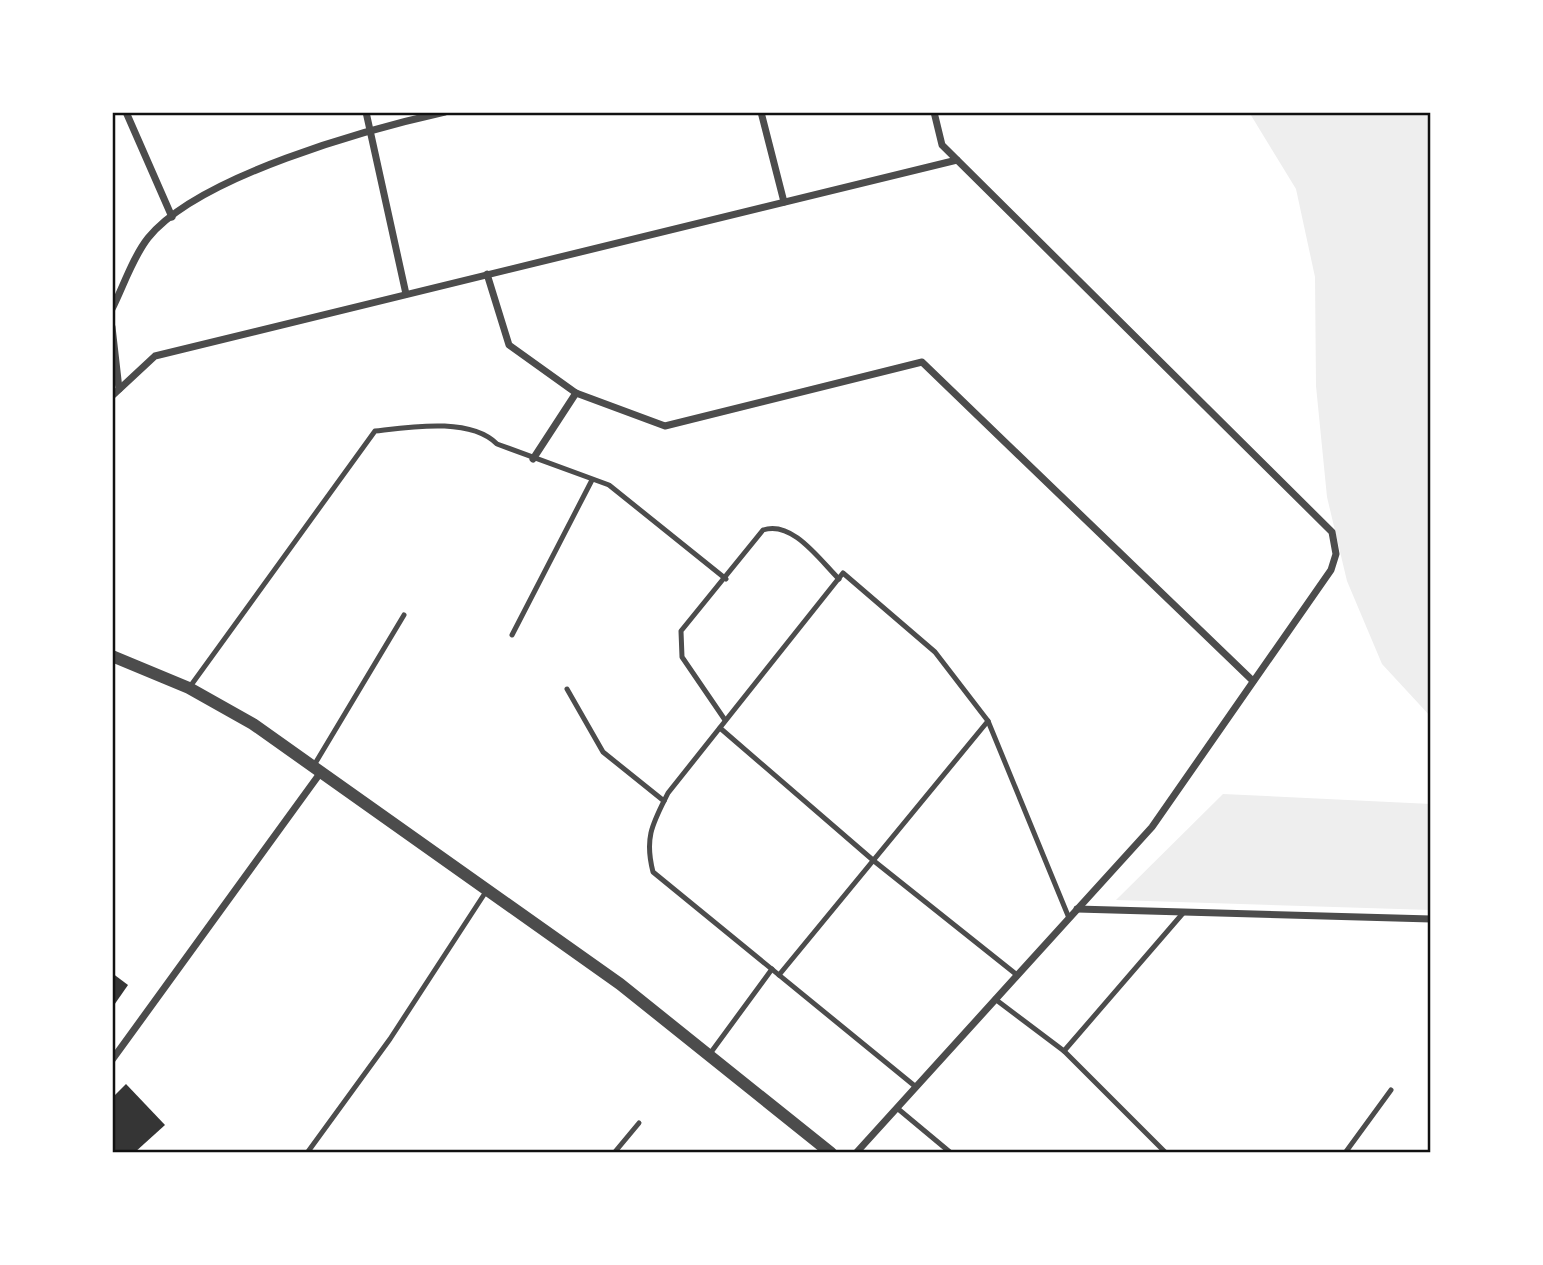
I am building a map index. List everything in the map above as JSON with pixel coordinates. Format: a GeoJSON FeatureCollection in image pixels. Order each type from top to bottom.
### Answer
{"type":"FeatureCollection","features":[{"type":"Feature","properties":{"kind":"street"},"geometry":{"type":"LineString","coordinates":[[126,112],[172,217]]}},
{"type":"Feature","properties":{"kind":"street"},"geometry":{"type":"LineString","coordinates":[[366,112],[407,294]]}},
{"type":"Feature","properties":{"kind":"street"},"geometry":{"type":"LineString","coordinates":[[112,309],[148,238],[192,200],[282,161],[370,129],[445,112]]}},
{"type":"Feature","properties":{"kind":"street"},"geometry":{"type":"LineString","coordinates":[[761,112],[784,202]]}},
{"type":"Feature","properties":{"kind":"street"},"geometry":{"type":"LineString","coordinates":[[856,1153],[1152,827],[1331,570],[1336,554],[1332,532],[942,145],[934,112]]}},
{"type":"Feature","properties":{"kind":"street"},"geometry":{"type":"LineString","coordinates":[[112,396],[155,356],[957,160]]}},
{"type":"Feature","properties":{"kind":"street"},"geometry":{"type":"LineString","coordinates":[[487,274],[509,345],[576,393],[665,426],[922,362],[1253,681]]}},
{"type":"Feature","properties":{"kind":"street"},"geometry":{"type":"LineString","coordinates":[[112,327],[119,389]]}},
{"type":"Feature","properties":{"kind":"street"},"geometry":{"type":"LineString","coordinates":[[533,459],[576,393]]}},
{"type":"Feature","properties":{"kind":"street"},"geometry":{"type":"LineString","coordinates":[[112,656],[189,688],[253,724],[620,984],[831,1153]]}},
{"type":"Feature","properties":{"kind":"street"},"geometry":{"type":"LineString","coordinates":[[112,1060],[317,770]]}},
{"type":"Feature","properties":{"kind":"street"},"geometry":{"type":"LineString","coordinates":[[1077,909],[1431,919]]}},
{"type":"Feature","properties":{"kind":"lane"},"geometry":{"type":"LineString","coordinates":[[189,688],[375,431],[426,424],[486,433],[497,444],[608,485],[726,579]]}},
{"type":"Feature","properties":{"kind":"lane"},"geometry":{"type":"LineString","coordinates":[[512,635],[592,480]]}},
{"type":"Feature","properties":{"kind":"lane"},"geometry":{"type":"LineString","coordinates":[[725,720],[682,657],[681,631],[726,579],[763,530],[774,526],[787,529],[839,579]]}},
{"type":"Feature","properties":{"kind":"lane"},"geometry":{"type":"LineString","coordinates":[[916,1087],[653,872],[647,848],[664,801],[843,573],[935,652],[988,721],[1069,918]]}},
{"type":"Feature","properties":{"kind":"lane"},"geometry":{"type":"LineString","coordinates":[[317,770],[404,615]]}},
{"type":"Feature","properties":{"kind":"lane"},"geometry":{"type":"LineString","coordinates":[[567,689],[603,752],[664,801]]}},
{"type":"Feature","properties":{"kind":"lane"},"geometry":{"type":"LineString","coordinates":[[779,975],[988,721]]}},
{"type":"Feature","properties":{"kind":"lane"},"geometry":{"type":"LineString","coordinates":[[720,728],[874,861],[1017,975]]}},
{"type":"Feature","properties":{"kind":"lane"},"geometry":{"type":"LineString","coordinates":[[307,1153],[390,1039],[487,890]]}},
{"type":"Feature","properties":{"kind":"lane"},"geometry":{"type":"LineString","coordinates":[[1063,1051],[1184,912]]}},
{"type":"Feature","properties":{"kind":"lane"},"geometry":{"type":"LineString","coordinates":[[709,1055],[772,969]]}},
{"type":"Feature","properties":{"kind":"lane"},"geometry":{"type":"LineString","coordinates":[[995,999],[1063,1051],[1166,1153]]}},
{"type":"Feature","properties":{"kind":"lane"},"geometry":{"type":"LineString","coordinates":[[1345,1153],[1391,1090]]}},
{"type":"Feature","properties":{"kind":"lane"},"geometry":{"type":"LineString","coordinates":[[897,1108],[951,1153]]}},
{"type":"Feature","properties":{"kind":"lane"},"geometry":{"type":"LineString","coordinates":[[614,1153],[639,1123]]}},
{"type":"Feature","properties":{"kind":"shaded area"},"geometry":{"type":"Polygon","coordinates":[[[1249,112],[1431,112],[1431,717],[1382,664],[1347,581],[1327,497],[1316,386],[1315,277],[1296,189],[1249,112]]]}},
{"type":"Feature","properties":{"kind":"shaded area"},"geometry":{"type":"Polygon","coordinates":[[[1223,794],[1431,804],[1431,910],[1116,900],[1223,794]]]}},
{"type":"Feature","properties":{"kind":"building"},"geometry":{"type":"Polygon","coordinates":[[[112,973],[128,985],[112,1008],[112,973]]]}},
{"type":"Feature","properties":{"kind":"building"},"geometry":{"type":"Polygon","coordinates":[[[126,1084],[165,1125],[134,1153],[112,1153],[112,1098],[126,1084]]]}}]}
